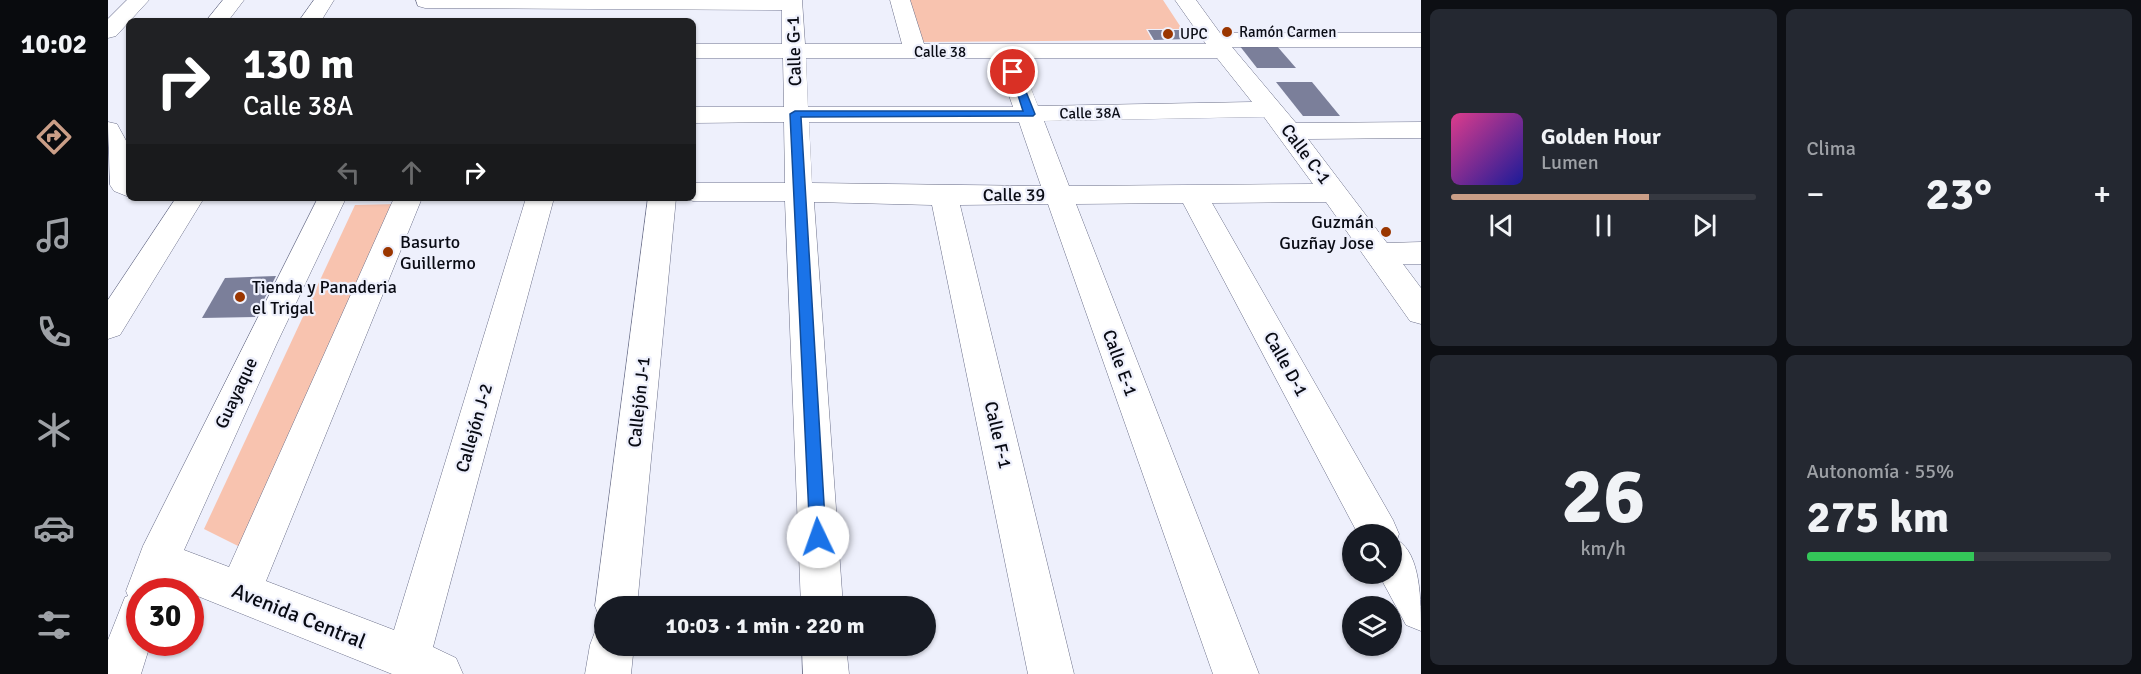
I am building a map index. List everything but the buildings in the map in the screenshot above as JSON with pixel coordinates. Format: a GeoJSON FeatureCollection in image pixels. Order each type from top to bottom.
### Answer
{"type":"FeatureCollection","features":[{"type":"Feature","properties":{"kind":"street"},"geometry":{"type":"LineString","coordinates":[[108,31],[139,0]]}},
{"type":"Feature","properties":{"kind":"street"},"geometry":{"type":"LineString","coordinates":[[219,18],[234,0]]}},
{"type":"Feature","properties":{"kind":"street"},"geometry":{"type":"LineString","coordinates":[[312,18],[324,0]]}},
{"type":"Feature","properties":{"kind":"street"},"geometry":{"type":"LineString","coordinates":[[900,0],[915,52]]}},
{"type":"Feature","properties":{"kind":"street","name":"Calle C-1"},"geometry":{"type":"LineString","coordinates":[[1185,0],[1289,131],[1421,312]]}},
{"type":"Feature","properties":{"kind":"street"},"geometry":{"type":"LineString","coordinates":[[417,18],[426,1],[792,2]]}},
{"type":"Feature","properties":{"kind":"street","name":"Calle G-1"},"geometry":{"type":"LineString","coordinates":[[792,2],[795,114],[821,596]]}},
{"type":"Feature","properties":{"kind":"street","name":"Calle 38"},"geometry":{"type":"LineString","coordinates":[[696,51],[1005,51],[1421,40]]}},
{"type":"Feature","properties":{"kind":"street","name":"Calle E-1"},"geometry":{"type":"LineString","coordinates":[[1005,51],[1236,674]]}},
{"type":"Feature","properties":{"kind":"street","name":"Calle 38A"},"geometry":{"type":"LineString","coordinates":[[696,115],[1029,114],[1272,109]]}},
{"type":"Feature","properties":{"kind":"street"},"geometry":{"type":"LineString","coordinates":[[1289,131],[1421,130]]}},
{"type":"Feature","properties":{"kind":"street"},"geometry":{"type":"LineString","coordinates":[[117,132],[126,186]]}},
{"type":"Feature","properties":{"kind":"street","name":"Calle 39"},"geometry":{"type":"LineString","coordinates":[[696,192],[944,196],[1335,193]]}},
{"type":"Feature","properties":{"kind":"street","name":"Calle D-1"},"geometry":{"type":"LineString","coordinates":[[1193,195],[1374,524]]}},
{"type":"Feature","properties":{"kind":"street","name":"Calle F-1"},"geometry":{"type":"LineString","coordinates":[[944,196],[1051,674]]}},
{"type":"Feature","properties":{"kind":"street"},"geometry":{"type":"LineString","coordinates":[[108,326],[188,201]]}},
{"type":"Feature","properties":{"kind":"street","name":"Guayaque"},"geometry":{"type":"LineString","coordinates":[[152,575],[260,343],[331,201]]}},
{"type":"Feature","properties":{"kind":"street"},"geometry":{"type":"LineString","coordinates":[[240,592],[407,201]]}},
{"type":"Feature","properties":{"kind":"street","name":"Callejón J-2"},"geometry":{"type":"LineString","coordinates":[[424,666],[539,201]]}},
{"type":"Feature","properties":{"kind":"street","name":"Callejón J-1"},"geometry":{"type":"LineString","coordinates":[[617,596],[662,201]]}},
{"type":"Feature","properties":{"kind":"street"},"geometry":{"type":"LineString","coordinates":[[1379,254],[1421,253]]}},
{"type":"Feature","properties":{"kind":"street","name":"Avenida Central"},"geometry":{"type":"LineString","coordinates":[[152,575],[240,592],[424,666]]}},
{"type":"Feature","properties":{"kind":"street"},"geometry":{"type":"LineString","coordinates":[[1402,576],[1421,610]]}},
{"type":"Feature","properties":{"kind":"street"},"geometry":{"type":"LineString","coordinates":[[118,674],[126,651]]}},
{"type":"Feature","properties":{"kind":"street"},"geometry":{"type":"LineString","coordinates":[[608,674],[610,656]]}},
{"type":"Feature","properties":{"kind":"street"},"geometry":{"type":"LineString","coordinates":[[825,656],[826,674]]}},
{"type":"Feature","properties":{"kind":"shaded area"},"geometry":{"type":"Polygon","coordinates":[[[906,0],[1163,0],[1182,29],[1146,29],[1152,40],[916,42],[906,0]]]}},
{"type":"Feature","properties":{"kind":"shaded area"},"geometry":{"type":"Polygon","coordinates":[[[397,204],[246,550],[204,529],[355,205],[397,204]]]}},
{"type":"Feature","properties":{"kind":"place","name":"Ramón Carmen"},"geometry":{"type":"Point","coordinates":[1227,32]}},
{"type":"Feature","properties":{"kind":"place","name":"UPC"},"geometry":{"type":"Point","coordinates":[1168,34]}},
{"type":"Feature","properties":{"kind":"place","name":"Guzmán Guzñay Jose"},"geometry":{"type":"Point","coordinates":[1386,232]}},
{"type":"Feature","properties":{"kind":"place","name":"Basurto Guillermo"},"geometry":{"type":"Point","coordinates":[388,252]}},
{"type":"Feature","properties":{"kind":"place","name":"Tienda y Panaderia el Trigal"},"geometry":{"type":"Point","coordinates":[240,297]}},
{"type":"Feature","properties":{"kind":"route"},"geometry":{"type":"LineString","coordinates":[[818,537],[795,114],[1029,114],[1013,72]]}}]}
